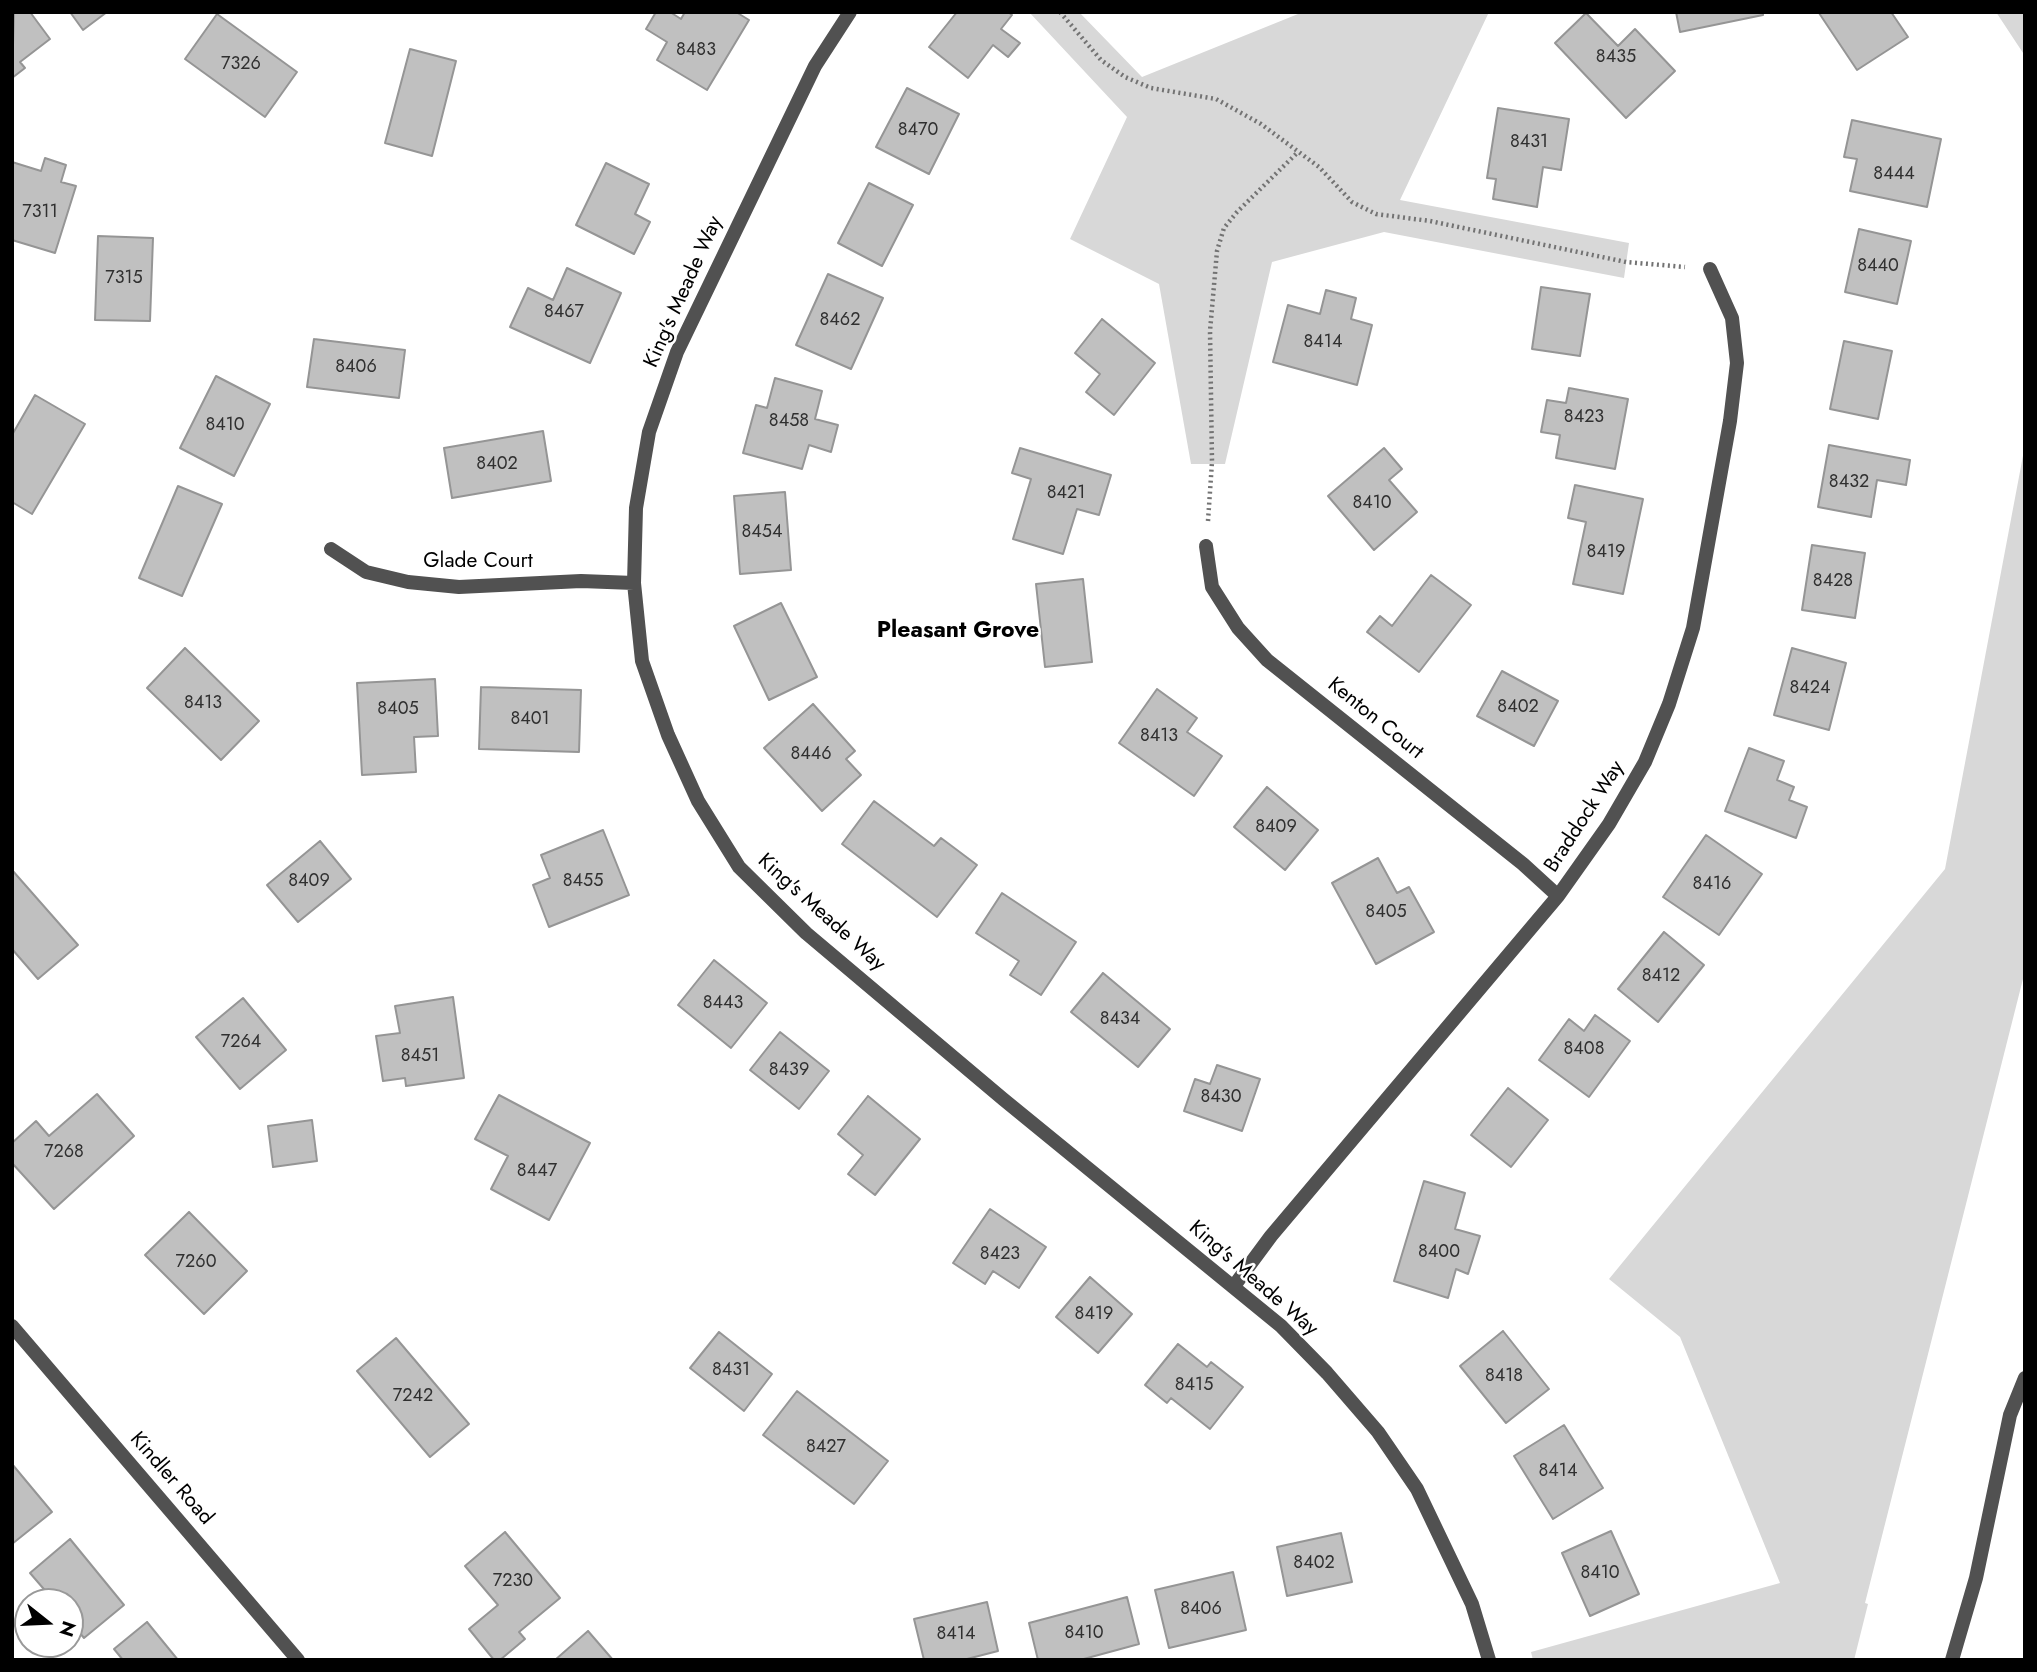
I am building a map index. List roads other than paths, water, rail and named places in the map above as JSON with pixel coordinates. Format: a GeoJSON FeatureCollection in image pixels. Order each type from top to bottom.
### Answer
{"type":"FeatureCollection","features":[{"type":"Feature","properties":{"kind":"street","name":"King's Meade Way"},"geometry":{"type":"LineString","coordinates":[[850,12],[815,66],[677,352],[649,432],[636,508],[634,583],[642,661],[668,735],[698,802],[739,867],[806,933],[1003,1100],[1234,1286],[1281,1326],[1327,1373],[1385,1443],[1417,1489],[1472,1604],[1489,1660]]}},
{"type":"Feature","properties":{"kind":"street","name":"Braddock Way"},"geometry":{"type":"LineString","coordinates":[[1234,1286],[1271,1236],[1558,896],[1609,824],[1645,762],[1669,704],[1693,628],[1730,421],[1737,363],[1732,318],[1710,269]]}},
{"type":"Feature","properties":{"kind":"street","name":"Kenton Court"},"geometry":{"type":"LineString","coordinates":[[1206,546],[1212,587],[1238,628],[1267,660],[1523,864],[1558,896]]}},
{"type":"Feature","properties":{"kind":"street","name":"Glade Court"},"geometry":{"type":"LineString","coordinates":[[331,549],[366,572],[408,582],[459,587],[581,581],[634,583]]}},
{"type":"Feature","properties":{"kind":"street","name":"Kindler Road"},"geometry":{"type":"LineString","coordinates":[[12,1326],[298,1660]]}},
{"type":"Feature","properties":{"kind":"street"},"geometry":{"type":"LineString","coordinates":[[1952,1660],[1976,1578],[2010,1415],[2025,1378]]}},
{"type":"Feature","properties":{"kind":"district","name":"Pleasant Grove"},"geometry":{"type":"Point","coordinates":[958,631]}}]}
